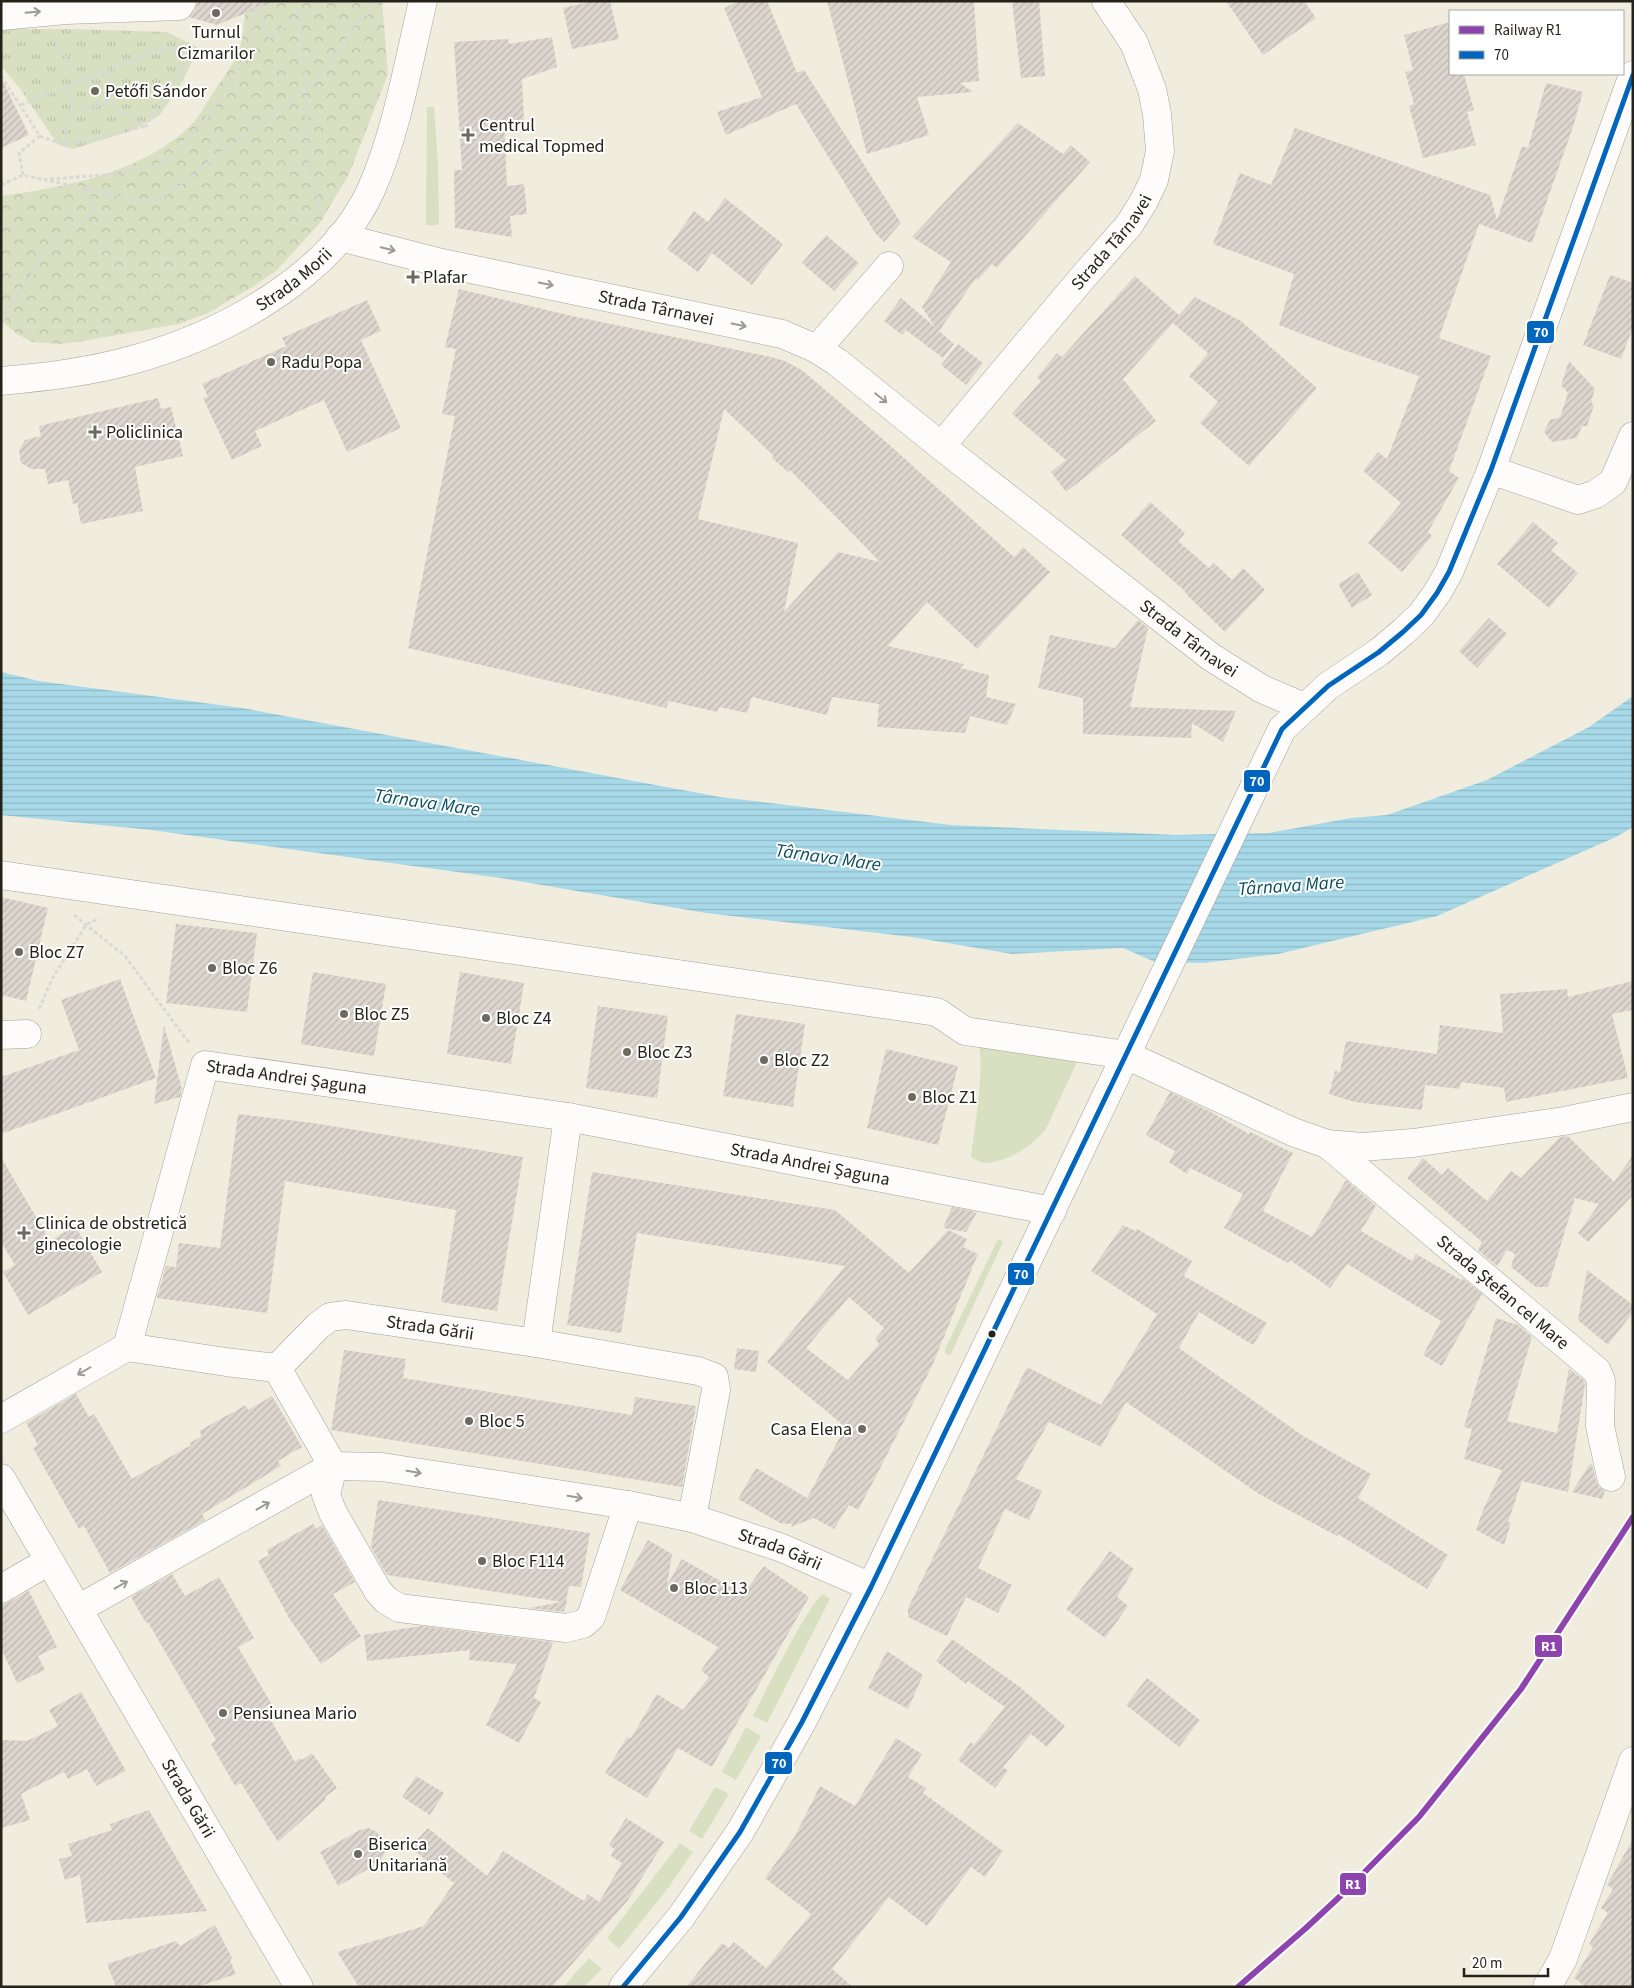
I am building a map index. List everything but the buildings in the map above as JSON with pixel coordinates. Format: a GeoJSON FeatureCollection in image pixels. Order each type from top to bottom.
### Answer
{"type":"FeatureCollection","features":[{"type":"Feature","properties":{"kind":"main road","name":"Strada Morii"},"geometry":{"type":"LineString","coordinates":[[1,381],[50,376],[131,361],[189,341],[247,313],[278,293],[322,257],[340,237],[361,208],[370,191],[397,108],[423,1]]}},
{"type":"Feature","properties":{"kind":"main road","name":"Strada Târnavei"},"geometry":{"type":"LineString","coordinates":[[941,446],[1129,225],[1154,180],[1160,151],[1158,114],[1152,89],[1134,43],[1106,1]]}},
{"type":"Feature","properties":{"kind":"main road"},"geometry":{"type":"LineString","coordinates":[[1,16],[66,6],[181,4]]}},
{"type":"Feature","properties":{"kind":"main road"},"geometry":{"type":"LineString","coordinates":[[623,1987],[681,1917],[740,1832],[802,1722],[871,1587],[1282,729],[1328,686],[1379,652],[1421,615],[1449,572],[1492,470],[1633,75]]}},
{"type":"Feature","properties":{"kind":"main road","name":"Strada Târnavei"},"geometry":{"type":"LineString","coordinates":[[340,237],[451,265],[782,334],[817,350],[838,362],[941,446],[1210,657],[1262,689],[1304,707]]}},
{"type":"Feature","properties":{"kind":"main road"},"geometry":{"type":"LineString","coordinates":[[817,350],[889,266]]}},
{"type":"Feature","properties":{"kind":"main road"},"geometry":{"type":"LineString","coordinates":[[1492,470],[1578,500],[1596,494],[1613,482],[1633,436]]}},
{"type":"Feature","properties":{"kind":"main road","name":"Strada Ștefan cel Mare"},"geometry":{"type":"LineString","coordinates":[[1,874],[936,1012],[965,1031],[1129,1048],[1293,1132],[1327,1144],[1362,1146],[1413,1143],[1564,1121],[1633,1108]]}},
{"type":"Feature","properties":{"kind":"main road","name":"Strada Andrei Șaguna"},"geometry":{"type":"LineString","coordinates":[[126,1347],[205,1065],[568,1117],[1052,1211]]}},
{"type":"Feature","properties":{"kind":"main road"},"geometry":{"type":"LineString","coordinates":[[536,1344],[568,1117]]}},
{"type":"Feature","properties":{"kind":"main road","name":"Strada Ștefan cel Mare"},"geometry":{"type":"LineString","coordinates":[[1327,1144],[1598,1371],[1601,1381],[1600,1426],[1611,1477]]}},
{"type":"Feature","properties":{"kind":"main road","name":"Strada Gării"},"geometry":{"type":"LineString","coordinates":[[277,1368],[318,1326],[330,1317],[346,1316],[536,1344],[698,1371],[714,1377],[716,1390],[692,1518]]}},
{"type":"Feature","properties":{"kind":"main road"},"geometry":{"type":"LineString","coordinates":[[1,1418],[126,1347],[277,1368],[333,1466],[326,1495],[333,1513],[378,1591],[386,1600],[399,1608],[566,1628],[583,1624],[591,1617],[628,1505]]}},
{"type":"Feature","properties":{"kind":"main road"},"geometry":{"type":"LineString","coordinates":[[78,1609],[333,1466]]}},
{"type":"Feature","properties":{"kind":"main road","name":"Strada Gării"},"geometry":{"type":"LineString","coordinates":[[333,1466],[382,1467],[628,1505],[692,1518],[782,1548],[871,1587]]}},
{"type":"Feature","properties":{"kind":"main road","name":"Strada Gării"},"geometry":{"type":"LineString","coordinates":[[1,1478],[8,1507],[49,1561],[299,1987]]}},
{"type":"Feature","properties":{"kind":"main road"},"geometry":{"type":"LineString","coordinates":[[1,1590],[49,1561]]}},
{"type":"Feature","properties":{"kind":"main road"},"geometry":{"type":"LineString","coordinates":[[1547,1987],[1563,1959],[1633,1761]]}},
{"type":"Feature","properties":{"kind":"path"},"geometry":{"type":"LineString","coordinates":[[254,1],[270,40],[300,11],[310,177],[324,216],[329,209]]}},
{"type":"Feature","properties":{"kind":"path"},"geometry":{"type":"LineString","coordinates":[[45,180],[116,174],[159,164],[172,157],[223,98],[252,43],[254,1]]}},
{"type":"Feature","properties":{"kind":"path"},"geometry":{"type":"LineString","coordinates":[[1,185],[23,175],[139,200],[151,200],[164,196],[315,83],[360,19],[383,1]]}},
{"type":"Feature","properties":{"kind":"path"},"geometry":{"type":"LineString","coordinates":[[32,12],[83,80]]}},
{"type":"Feature","properties":{"kind":"path"},"geometry":{"type":"LineString","coordinates":[[1,76],[40,136],[64,145],[146,126],[189,58],[167,47],[21,105]]}},
{"type":"Feature","properties":{"kind":"path"},"geometry":{"type":"LineString","coordinates":[[66,87],[72,99],[79,107],[91,108],[106,102],[111,97],[112,88],[107,70]]}},
{"type":"Feature","properties":{"kind":"path"},"geometry":{"type":"LineString","coordinates":[[64,145],[72,99]]}},
{"type":"Feature","properties":{"kind":"path"},"geometry":{"type":"LineString","coordinates":[[106,102],[146,126]]}},
{"type":"Feature","properties":{"kind":"path"},"geometry":{"type":"LineString","coordinates":[[23,175],[19,153],[40,136]]}},
{"type":"Feature","properties":{"kind":"path"},"geometry":{"type":"LineString","coordinates":[[1,327],[12,304],[38,266],[41,254],[51,248],[60,235],[96,211],[86,188]]}},
{"type":"Feature","properties":{"kind":"path"},"geometry":{"type":"LineString","coordinates":[[72,914],[125,956],[205,1065]]}},
{"type":"Feature","properties":{"kind":"path"},"geometry":{"type":"LineString","coordinates":[[14,1034],[54,977],[86,925],[101,916]]}},
{"type":"Feature","properties":{"kind":"green space"},"geometry":{"type":"Polygon","coordinates":[[[247,1],[382,1],[388,74],[349,174],[320,223],[276,271],[206,314],[178,324],[61,344],[32,342],[17,334],[1,320],[1,196],[75,183],[122,168],[145,158],[186,130],[201,113],[238,53],[247,1]]]}},
{"type":"Feature","properties":{"kind":"green space"},"geometry":{"type":"Polygon","coordinates":[[[1,29],[167,32],[199,48],[180,86],[159,116],[131,131],[73,149],[58,145],[21,90],[1,66],[1,29]]]}},
{"type":"Feature","properties":{"kind":"green space"},"geometry":{"type":"Polygon","coordinates":[[[427,107],[434,107],[438,164],[439,222],[437,225],[426,225],[427,107]]]}},
{"type":"Feature","properties":{"kind":"green space"},"geometry":{"type":"Polygon","coordinates":[[[979,1044],[1083,1049],[1046,1129],[1041,1135],[1019,1152],[1002,1160],[985,1163],[971,1157],[980,1085],[979,1044]]]}},
{"type":"Feature","properties":{"kind":"green space"},"geometry":{"type":"Polygon","coordinates":[[[998,1239],[1003,1242],[950,1356],[945,1353],[945,1349],[998,1239]]]}},
{"type":"Feature","properties":{"kind":"green space"},"geometry":{"type":"Polygon","coordinates":[[[823,1594],[830,1599],[767,1723],[753,1716],[797,1631],[816,1601],[823,1594]]]}},
{"type":"Feature","properties":{"kind":"green space"},"geometry":{"type":"Polygon","coordinates":[[[746,1727],[761,1736],[736,1780],[722,1772],[746,1727]]]}},
{"type":"Feature","properties":{"kind":"green space"},"geometry":{"type":"Polygon","coordinates":[[[715,1787],[729,1794],[702,1839],[689,1831],[715,1787]]]}},
{"type":"Feature","properties":{"kind":"green space"},"geometry":{"type":"Polygon","coordinates":[[[680,1843],[693,1852],[666,1891],[619,1949],[607,1938],[680,1843]]]}},
{"type":"Feature","properties":{"kind":"green space"},"geometry":{"type":"Polygon","coordinates":[[[589,1958],[602,1969],[584,1987],[563,1987],[589,1958]]]}},
{"type":"Feature","properties":{"kind":"water","name":"Târnava Mare"},"geometry":{"type":"Polygon","coordinates":[[[1,672],[39,681],[242,708],[720,797],[951,825],[1176,835],[1269,833],[1351,818],[1387,815],[1487,780],[1589,727],[1633,696],[1633,827],[1616,837],[1437,916],[1278,954],[1203,963],[1155,962],[1123,948],[1012,954],[912,937],[706,913],[501,878],[151,830],[1,815],[1,672]]]}},
{"type":"Feature","properties":{"kind":"rail line","name":"R1"},"geometry":{"type":"LineString","coordinates":[[1238,1987],[1348,1889],[1419,1817],[1521,1689],[1633,1517]]}},
{"type":"Feature","properties":{"kind":"transit line","name":"70"},"geometry":{"type":"LineString","coordinates":[[623,1987],[681,1917],[740,1832],[802,1722],[871,1587],[1282,729],[1328,686],[1379,652],[1403,632],[1421,615],[1449,572],[1491,470],[1633,75]]}},
{"type":"Feature","properties":{"kind":"place","name":"Turnul Cizmarilor"},"geometry":{"type":"Point","coordinates":[216,13]}},
{"type":"Feature","properties":{"kind":"place","name":"Petőfi Sándor"},"geometry":{"type":"Point","coordinates":[95,91]}},
{"type":"Feature","properties":{"kind":"place","name":"Centrul medical Topmed"},"geometry":{"type":"Point","coordinates":[468,135]}},
{"type":"Feature","properties":{"kind":"place","name":"Plafar"},"geometry":{"type":"Point","coordinates":[413,277]}},
{"type":"Feature","properties":{"kind":"place","name":"Radu Popa"},"geometry":{"type":"Point","coordinates":[271,362]}},
{"type":"Feature","properties":{"kind":"place","name":"Policlinica"},"geometry":{"type":"Point","coordinates":[95,432]}},
{"type":"Feature","properties":{"kind":"place","name":"Bloc Z7"},"geometry":{"type":"Point","coordinates":[19,952]}},
{"type":"Feature","properties":{"kind":"place","name":"Bloc Z6"},"geometry":{"type":"Point","coordinates":[212,968]}},
{"type":"Feature","properties":{"kind":"place","name":"Bloc Z5"},"geometry":{"type":"Point","coordinates":[344,1014]}},
{"type":"Feature","properties":{"kind":"place","name":"Bloc Z4"},"geometry":{"type":"Point","coordinates":[486,1018]}},
{"type":"Feature","properties":{"kind":"place","name":"Bloc Z3"},"geometry":{"type":"Point","coordinates":[627,1052]}},
{"type":"Feature","properties":{"kind":"place","name":"Bloc Z2"},"geometry":{"type":"Point","coordinates":[764,1060]}},
{"type":"Feature","properties":{"kind":"place","name":"Bloc Z1"},"geometry":{"type":"Point","coordinates":[912,1097]}},
{"type":"Feature","properties":{"kind":"place","name":"Clinica de obstretică ginecologie"},"geometry":{"type":"Point","coordinates":[24,1233]}},
{"type":"Feature","properties":{"kind":"place","name":"Bloc 5"},"geometry":{"type":"Point","coordinates":[469,1421]}},
{"type":"Feature","properties":{"kind":"place","name":"Casa Elena"},"geometry":{"type":"Point","coordinates":[862,1429]}},
{"type":"Feature","properties":{"kind":"place","name":"Bloc F114"},"geometry":{"type":"Point","coordinates":[482,1561]}},
{"type":"Feature","properties":{"kind":"place","name":"Bloc 113"},"geometry":{"type":"Point","coordinates":[674,1588]}},
{"type":"Feature","properties":{"kind":"place","name":"Pensiunea Mario"},"geometry":{"type":"Point","coordinates":[223,1713]}},
{"type":"Feature","properties":{"kind":"place","name":"Biserica Unitariană"},"geometry":{"type":"Point","coordinates":[358,1854]}}]}
